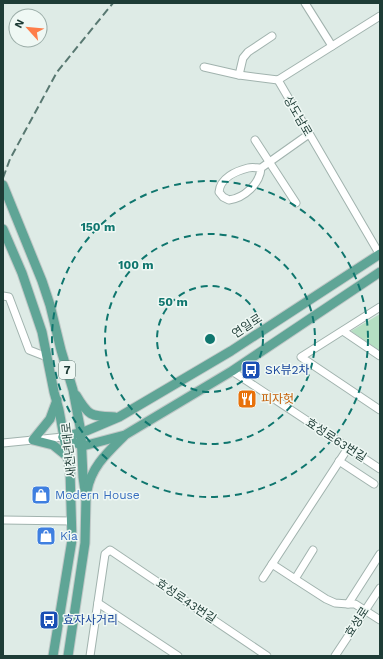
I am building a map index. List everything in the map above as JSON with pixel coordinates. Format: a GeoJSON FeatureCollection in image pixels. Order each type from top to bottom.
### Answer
{"type":"FeatureCollection","features":[{"type":"Feature","properties":{"kind":"main road","name":"새천년대로"},"geometry":{"type":"LineString","coordinates":[[3,185],[50,305],[73,390],[83,446],[83,477],[86,497],[85,543],[68,656]]}},
{"type":"Feature","properties":{"kind":"main road","name":"새천년대로"},"geometry":{"type":"LineString","coordinates":[[3,229],[22,273],[42,332],[68,457],[71,486],[72,540],[53,656]]}},
{"type":"Feature","properties":{"kind":"main road","name":"연일로"},"geometry":{"type":"LineString","coordinates":[[64,436],[81,432],[119,417],[231,351],[380,255]]}},
{"type":"Feature","properties":{"kind":"main road"},"geometry":{"type":"LineString","coordinates":[[86,497],[88,481],[97,466],[106,454],[125,435],[232,371],[380,272]]}},
{"type":"Feature","properties":{"kind":"main road"},"geometry":{"type":"LineString","coordinates":[[73,390],[87,412],[97,416],[119,417]]}},
{"type":"Feature","properties":{"kind":"main road"},"geometry":{"type":"LineString","coordinates":[[56,400],[50,419],[33,440],[53,445],[68,457]]}},
{"type":"Feature","properties":{"kind":"main road"},"geometry":{"type":"LineString","coordinates":[[64,436],[83,446],[125,435]]}},
{"type":"Feature","properties":{"kind":"street"},"geometry":{"type":"LineString","coordinates":[[305,3],[332,46]]}},
{"type":"Feature","properties":{"kind":"street"},"geometry":{"type":"LineString","coordinates":[[204,67],[239,75],[278,80],[380,16]]}},
{"type":"Feature","properties":{"kind":"street"},"geometry":{"type":"LineString","coordinates":[[239,75],[243,58],[248,52],[272,36]]}},
{"type":"Feature","properties":{"kind":"street","name":"상도남로"},"geometry":{"type":"LineString","coordinates":[[278,80],[380,255]]}},
{"type":"Feature","properties":{"kind":"street"},"geometry":{"type":"LineString","coordinates":[[261,168],[260,176],[251,188],[240,198],[229,200],[223,197],[219,192],[223,181],[232,175],[248,168],[261,168],[309,134]]}},
{"type":"Feature","properties":{"kind":"street"},"geometry":{"type":"LineString","coordinates":[[255,140],[296,203]]}},
{"type":"Feature","properties":{"kind":"street"},"geometry":{"type":"LineString","coordinates":[[3,296],[9,297],[29,350],[47,357]]}},
{"type":"Feature","properties":{"kind":"street"},"geometry":{"type":"LineString","coordinates":[[380,307],[301,357],[380,410]]}},
{"type":"Feature","properties":{"kind":"street"},"geometry":{"type":"LineString","coordinates":[[343,331],[380,356]]}},
{"type":"Feature","properties":{"kind":"street","name":"효성로63번길"},"geometry":{"type":"LineString","coordinates":[[232,371],[380,469]]}},
{"type":"Feature","properties":{"kind":"street"},"geometry":{"type":"LineString","coordinates":[[3,443],[64,436]]}},
{"type":"Feature","properties":{"kind":"street"},"geometry":{"type":"LineString","coordinates":[[263,578],[348,448]]}},
{"type":"Feature","properties":{"kind":"street"},"geometry":{"type":"LineString","coordinates":[[339,461],[374,484]]}},
{"type":"Feature","properties":{"kind":"street"},"geometry":{"type":"LineString","coordinates":[[3,520],[72,521]]}},
{"type":"Feature","properties":{"kind":"street","name":"효성로43번길"},"geometry":{"type":"LineString","coordinates":[[98,603],[105,554],[110,550],[267,656]]}},
{"type":"Feature","properties":{"kind":"street"},"geometry":{"type":"LineString","coordinates":[[295,579],[313,550]]}},
{"type":"Feature","properties":{"kind":"street"},"geometry":{"type":"LineString","coordinates":[[348,604],[380,554]]}},
{"type":"Feature","properties":{"kind":"street"},"geometry":{"type":"LineString","coordinates":[[272,564],[326,599],[335,603],[355,604],[380,620]]}},
{"type":"Feature","properties":{"kind":"street","name":"효성로"},"geometry":{"type":"LineString","coordinates":[[335,656],[380,588]]}},
{"type":"Feature","properties":{"kind":"street"},"geometry":{"type":"LineString","coordinates":[[90,656],[98,603],[178,656]]}},
{"type":"Feature","properties":{"kind":"green space"},"geometry":{"type":"Polygon","coordinates":[[[380,314],[380,351],[351,331],[380,314]]]}},
{"type":"Feature","properties":{"kind":"railway"},"geometry":{"type":"LineString","coordinates":[[3,178],[10,159],[57,72],[113,3]]}},
{"type":"Feature","properties":{"kind":"place","name":"SK뷰2차"},"geometry":{"type":"Point","coordinates":[251,370]}},
{"type":"Feature","properties":{"kind":"place","name":"피자헛"},"geometry":{"type":"Point","coordinates":[247,399]}},
{"type":"Feature","properties":{"kind":"place","name":"Modern House"},"geometry":{"type":"Point","coordinates":[41,495]}},
{"type":"Feature","properties":{"kind":"place","name":"Kia"},"geometry":{"type":"Point","coordinates":[46,536]}},
{"type":"Feature","properties":{"kind":"place","name":"효자사거리"},"geometry":{"type":"Point","coordinates":[49,620]}}]}
